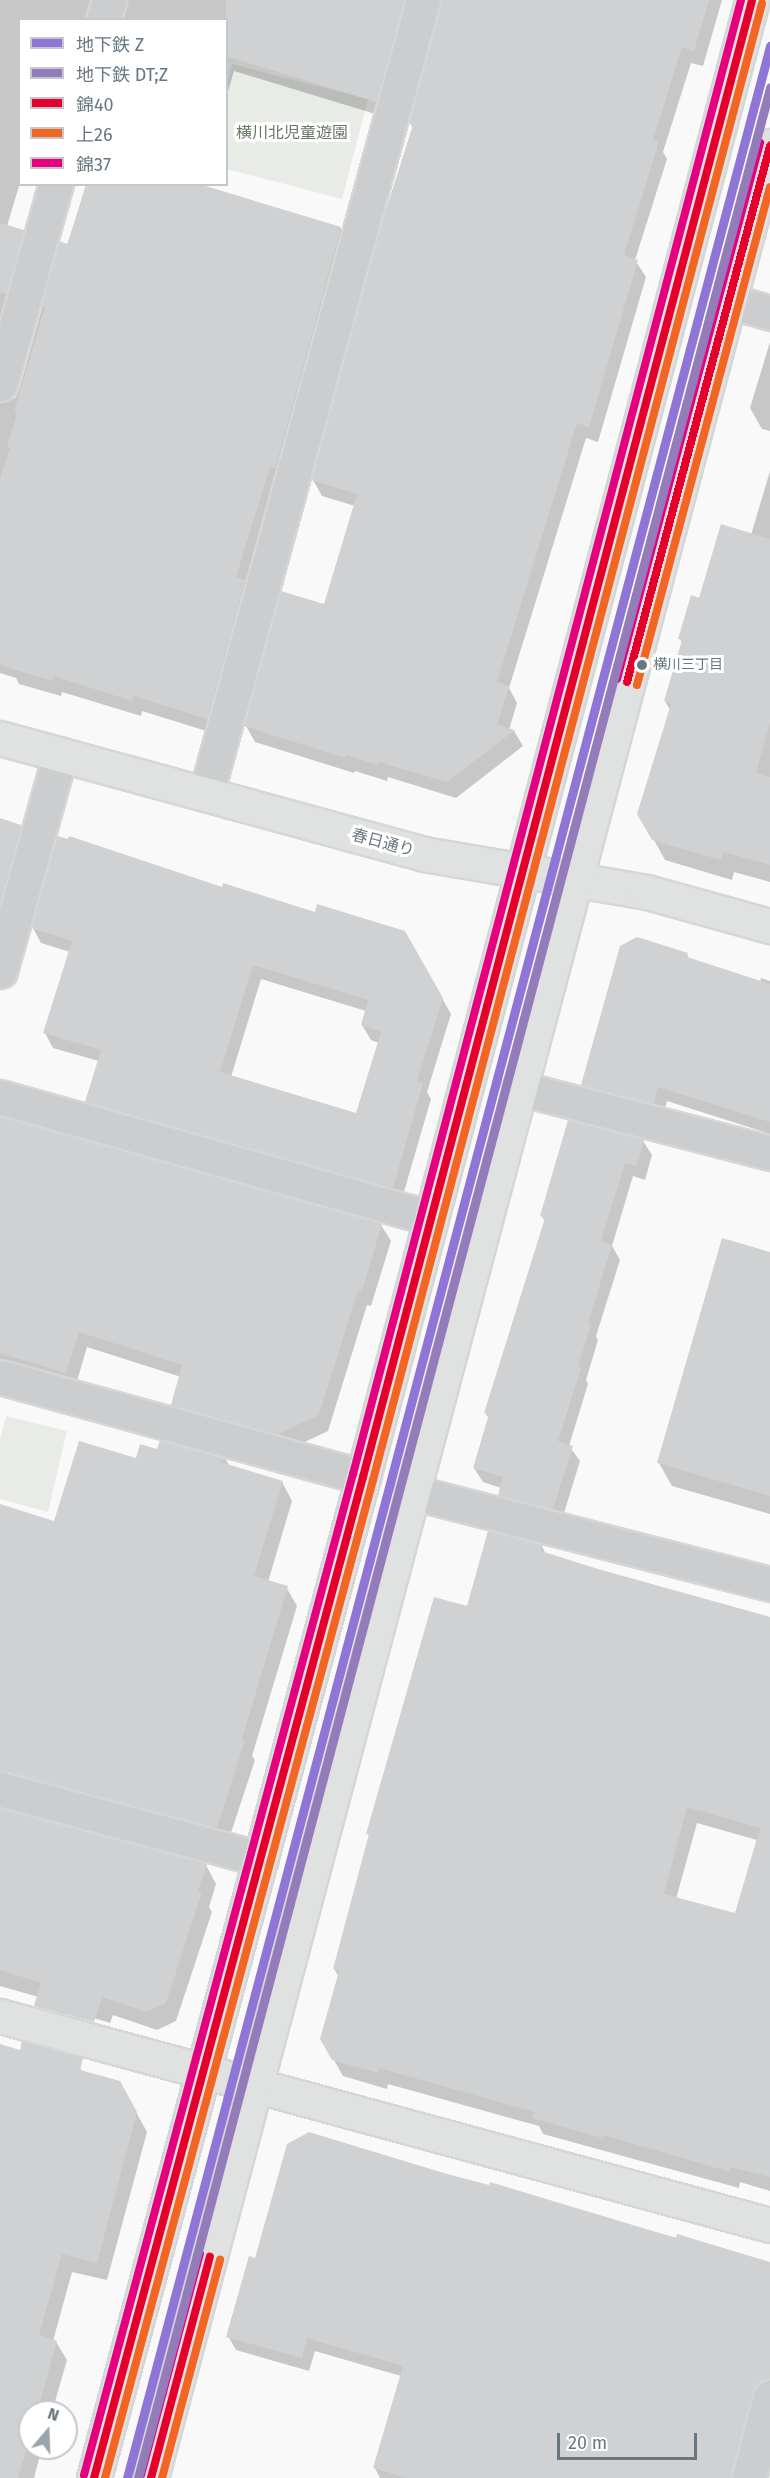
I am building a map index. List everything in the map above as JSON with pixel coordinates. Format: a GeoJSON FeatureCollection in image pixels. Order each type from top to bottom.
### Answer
{"type":"FeatureCollection","features":[{"type":"Feature","properties":{"kind":"main road"},"geometry":{"type":"LineString","coordinates":[[94,2478],[363,1477],[752,0]]}},
{"type":"Feature","properties":{"kind":"main road"},"geometry":{"type":"LineString","coordinates":[[152,2478],[770,146]]}},
{"type":"Feature","properties":{"kind":"main road","name":"春日通り"},"geometry":{"type":"LineString","coordinates":[[0,738],[424,854],[647,892],[770,926]]}},
{"type":"Feature","properties":{"kind":"main road"},"geometry":{"type":"LineString","coordinates":[[0,2016],[770,2225]]}},
{"type":"Feature","properties":{"kind":"street"},"geometry":{"type":"LineString","coordinates":[[104,18],[109,0]]}},
{"type":"Feature","properties":{"kind":"street"},"geometry":{"type":"LineString","coordinates":[[206,794],[423,0]]}},
{"type":"Feature","properties":{"kind":"street"},"geometry":{"type":"LineString","coordinates":[[0,384],[55,186]]}},
{"type":"Feature","properties":{"kind":"street"},"geometry":{"type":"LineString","coordinates":[[730,301],[770,313]]}},
{"type":"Feature","properties":{"kind":"street"},"geometry":{"type":"LineString","coordinates":[[0,971],[60,754]]}},
{"type":"Feature","properties":{"kind":"street"},"geometry":{"type":"LineString","coordinates":[[519,1088],[770,1153]]}},
{"type":"Feature","properties":{"kind":"street"},"geometry":{"type":"LineString","coordinates":[[0,1096],[430,1218]]}},
{"type":"Feature","properties":{"kind":"street"},"geometry":{"type":"LineString","coordinates":[[0,1377],[363,1477]]}},
{"type":"Feature","properties":{"kind":"street"},"geometry":{"type":"LineString","coordinates":[[412,1492],[770,1584]]}},
{"type":"Feature","properties":{"kind":"street"},"geometry":{"type":"LineString","coordinates":[[0,1789],[261,1859]]}},
{"type":"Feature","properties":{"kind":"street"},"geometry":{"type":"LineString","coordinates":[[748,2478],[770,2397]]}},
{"type":"Feature","properties":{"kind":"green space","name":"横川北児童遊園"},"geometry":{"type":"Polygon","coordinates":[[[232,64],[368,99],[342,199],[228,169],[228,81],[232,64]]]}},
{"type":"Feature","properties":{"kind":"green space"},"geometry":{"type":"Polygon","coordinates":[[[6,1416],[67,1431],[48,1512],[0,1499],[0,1439],[6,1416]]]}},
{"type":"Feature","properties":{"kind":"building"},"geometry":{"type":"Polygon","coordinates":[[[226,0],[404,0],[376,102],[228,57],[228,18],[226,18],[226,0]]]}},
{"type":"Feature","properties":{"kind":"building"},"geometry":{"type":"Polygon","coordinates":[[[441,0],[709,0],[694,51],[682,47],[653,140],[659,141],[624,255],[638,260],[589,427],[577,423],[497,682],[509,686],[497,725],[515,730],[447,782],[379,762],[378,765],[346,755],[345,758],[244,726],[281,591],[324,604],[357,494],[311,480],[377,238],[413,125],[409,123],[441,0]]]}},
{"type":"Feature","properties":{"kind":"building"},"geometry":{"type":"Polygon","coordinates":[[[85,186],[206,186],[341,227],[275,469],[270,467],[236,577],[245,580],[207,719],[134,696],[132,701],[54,676],[52,681],[0,665],[0,479],[10,448],[7,447],[17,413],[14,412],[45,307],[41,306],[59,241],[67,244],[85,186]]]}},
{"type":"Feature","properties":{"kind":"building"},"geometry":{"type":"Polygon","coordinates":[[[0,223],[24,230],[6,294],[0,293],[0,223]]]}},
{"type":"Feature","properties":{"kind":"building"},"geometry":{"type":"Polygon","coordinates":[[[721,524],[770,539],[770,722],[756,773],[770,777],[770,865],[723,852],[721,860],[652,840],[637,814],[671,704],[664,701],[682,640],[678,639],[691,595],[699,598],[721,524]]]}},
{"type":"Feature","properties":{"kind":"building"},"geometry":{"type":"Polygon","coordinates":[[[0,818],[21,825],[0,901],[0,818]]]}},
{"type":"Feature","properties":{"kind":"building"},"geometry":{"type":"Polygon","coordinates":[[[57,836],[68,839],[69,836],[222,887],[223,883],[315,912],[317,904],[405,931],[443,998],[417,1081],[423,1083],[393,1188],[85,1102],[101,1050],[43,1033],[72,941],[31,928],[57,836]],[[253,965],[220,1072],[356,1113],[381,1032],[361,1025],[368,1000],[253,965]]]}},
{"type":"Feature","properties":{"kind":"building"},"geometry":{"type":"Polygon","coordinates":[[[637,937],[688,953],[687,957],[770,984],[770,1122],[658,1087],[654,1104],[581,1085],[620,946],[637,937]]]}},
{"type":"Feature","properties":{"kind":"building"},"geometry":{"type":"Polygon","coordinates":[[[0,1116],[382,1224],[362,1291],[358,1290],[319,1415],[278,1434],[171,1405],[182,1365],[79,1332],[66,1373],[0,1353],[0,1116]]]}},
{"type":"Feature","properties":{"kind":"building"},"geometry":{"type":"Polygon","coordinates":[[[568,1120],[644,1140],[637,1166],[625,1163],[601,1241],[612,1245],[588,1323],[591,1324],[578,1367],[581,1368],[558,1441],[573,1446],[553,1509],[498,1495],[503,1477],[473,1468],[489,1414],[484,1413],[545,1218],[540,1216],[568,1120]]]}},
{"type":"Feature","properties":{"kind":"building"},"geometry":{"type":"Polygon","coordinates":[[[722,1238],[770,1252],[770,1496],[657,1463],[722,1238]]]}},
{"type":"Feature","properties":{"kind":"building"},"geometry":{"type":"Polygon","coordinates":[[[160,1440],[227,1459],[220,1462],[283,1481],[254,1576],[288,1586],[242,1739],[245,1740],[217,1828],[0,1771],[0,1504],[54,1521],[79,1441],[136,1458],[140,1444],[157,1449],[160,1440]]]}},
{"type":"Feature","properties":{"kind":"building"},"geometry":{"type":"Polygon","coordinates":[[[488,1531],[543,1545],[541,1551],[598,1569],[770,1617],[770,2177],[731,2167],[730,2172],[603,2135],[602,2138],[532,2118],[534,2112],[379,2068],[378,2073],[332,2060],[320,2039],[339,1971],[333,1969],[369,1834],[366,1834],[434,1597],[467,1606],[488,1531]],[[687,1807],[664,1894],[735,1913],[760,1828],[687,1807]]]}},
{"type":"Feature","properties":{"kind":"building"},"geometry":{"type":"Polygon","coordinates":[[[0,1808],[207,1864],[198,1891],[202,1892],[166,2003],[146,2012],[102,1997],[94,2022],[34,2006],[41,1983],[0,1970],[0,1808]]]}},
{"type":"Feature","properties":{"kind":"building"},"geometry":{"type":"Polygon","coordinates":[[[22,2041],[83,2058],[80,2070],[120,2081],[137,2112],[97,2263],[62,2254],[39,2335],[57,2341],[40,2400],[18,2400],[18,2460],[23,2460],[18,2478],[0,2478],[0,2044],[20,2050],[22,2041]]]}},
{"type":"Feature","properties":{"kind":"building"},"geometry":{"type":"Polygon","coordinates":[[[309,2132],[447,2174],[489,2185],[490,2182],[676,2238],[677,2234],[770,2262],[770,2379],[757,2383],[752,2392],[731,2478],[407,2478],[373,2468],[403,2366],[307,2338],[302,2358],[226,2337],[249,2256],[255,2258],[287,2144],[309,2132]]]}},
{"type":"Feature","properties":{"kind":"metro line","name":"Z"},"geometry":{"type":"LineString","coordinates":[[127,2478],[770,46]]}},
{"type":"Feature","properties":{"kind":"metro line","name":"DT;Z"},"geometry":{"type":"LineString","coordinates":[[138,2478],[770,87]]}},
{"type":"Feature","properties":{"kind":"transit line","name":"錦37"},"geometry":{"type":"LineString","coordinates":[[84,2475],[353,1474],[741,0]]}},
{"type":"Feature","properties":{"kind":"transit line","name":"錦40"},"geometry":{"type":"LineString","coordinates":[[94,2478],[363,1477],[752,0]]}},
{"type":"Feature","properties":{"kind":"transit line","name":"上26"},"geometry":{"type":"LineString","coordinates":[[105,2478],[373,1480],[762,3]]}},
{"type":"Feature","properties":{"kind":"transit line","name":"錦37"},"geometry":{"type":"LineString","coordinates":[[617,679],[760,143]]}},
{"type":"Feature","properties":{"kind":"transit line","name":"錦40"},"geometry":{"type":"LineString","coordinates":[[627,682],[770,146]]}},
{"type":"Feature","properties":{"kind":"transit line","name":"上26"},"geometry":{"type":"LineString","coordinates":[[637,685],[770,187]]}},
{"type":"Feature","properties":{"kind":"transit line","name":"錦37"},"geometry":{"type":"LineString","coordinates":[[141,2475],[200,2254]]}},
{"type":"Feature","properties":{"kind":"transit line","name":"錦40"},"geometry":{"type":"LineString","coordinates":[[151,2478],[210,2257]]}},
{"type":"Feature","properties":{"kind":"transit line","name":"上26"},"geometry":{"type":"LineString","coordinates":[[162,2478],[220,2260]]}},
{"type":"Feature","properties":{"kind":"place","name":"横川三丁目"},"geometry":{"type":"Point","coordinates":[642,665]}}]}
